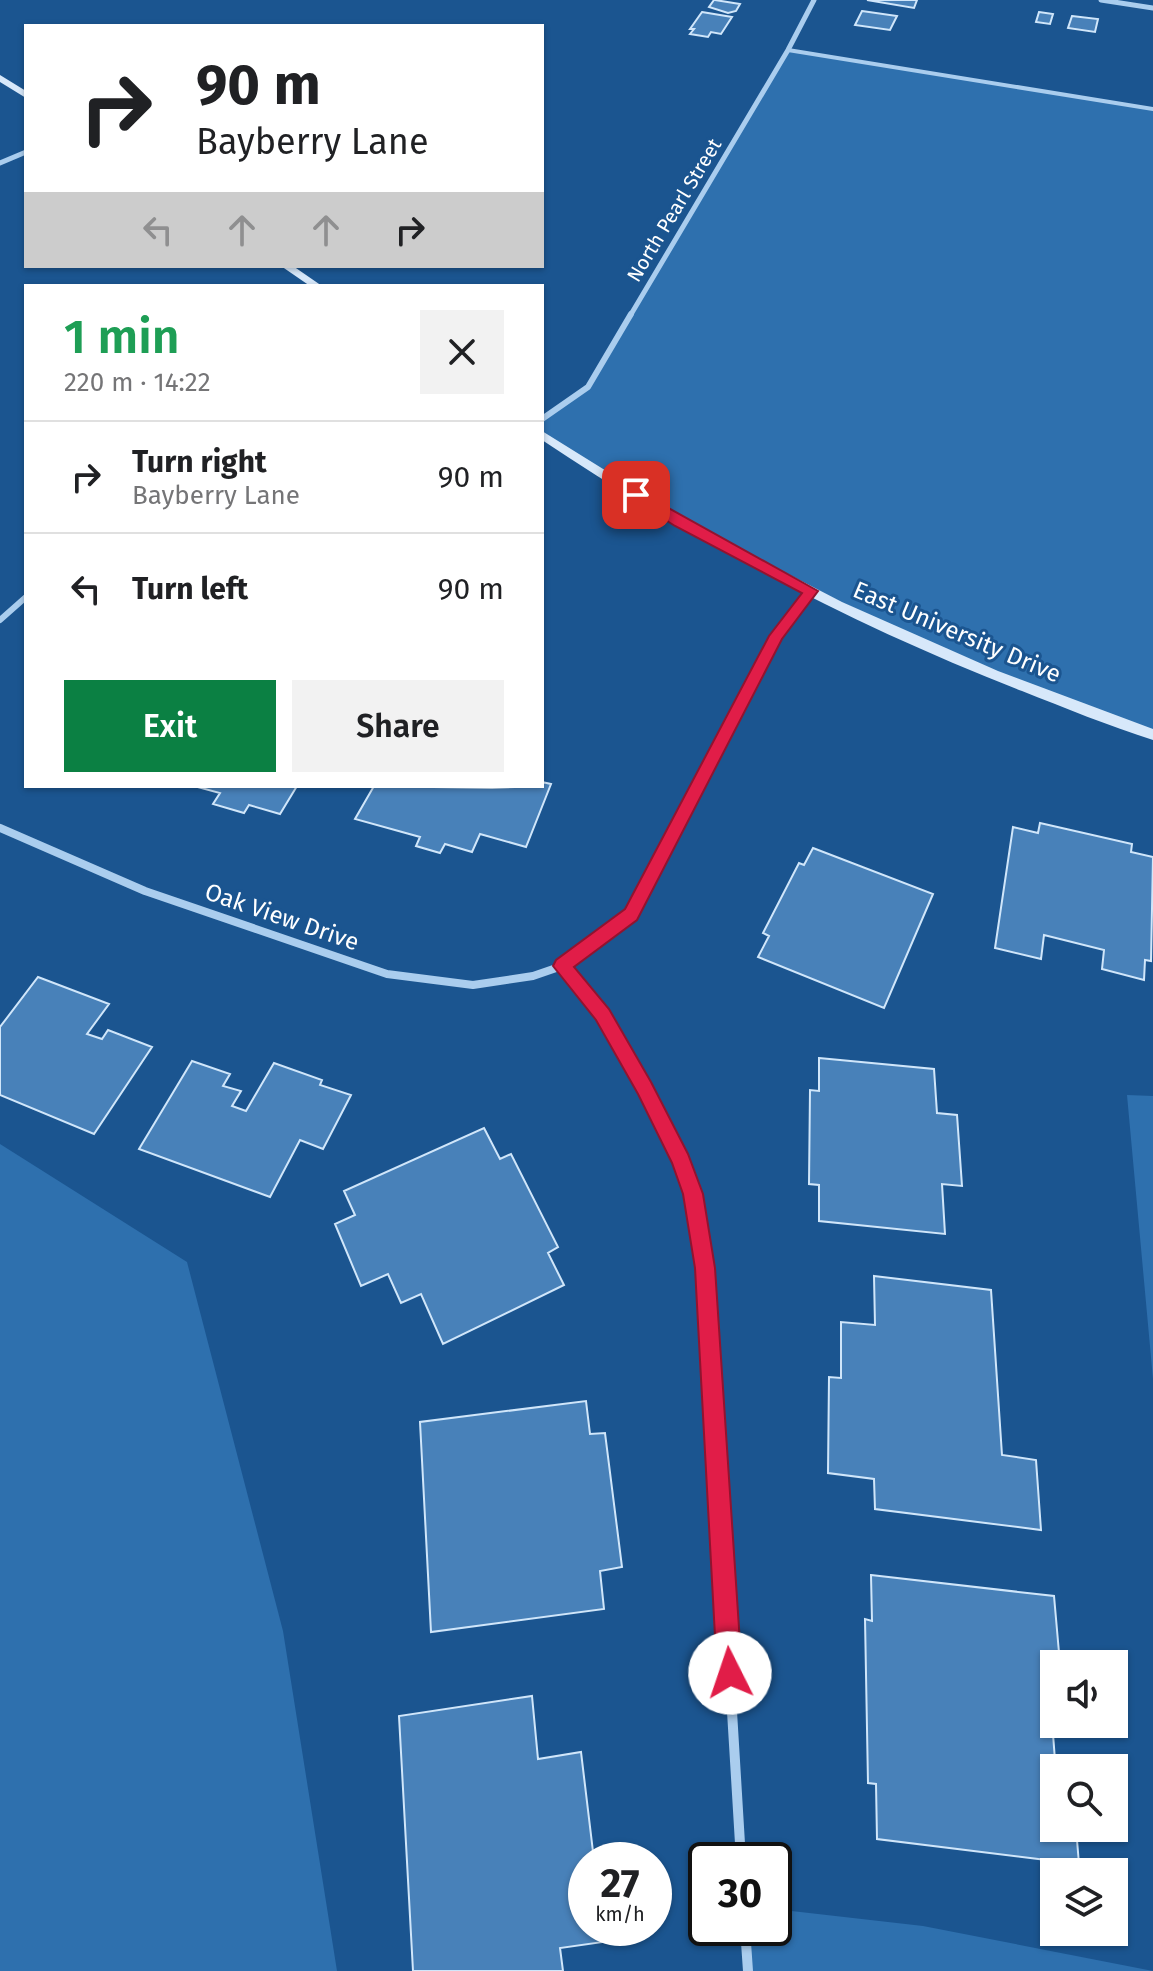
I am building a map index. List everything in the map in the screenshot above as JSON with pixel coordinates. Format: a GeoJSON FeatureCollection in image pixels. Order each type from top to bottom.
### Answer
{"type":"FeatureCollection","features":[{"type":"Feature","properties":{"kind":"main road"},"geometry":{"type":"LineString","coordinates":[[0,78],[24,94]]}},
{"type":"Feature","properties":{"kind":"main road"},"geometry":{"type":"LineString","coordinates":[[289,268],[314,284]]}},
{"type":"Feature","properties":{"kind":"main road","name":"East University Drive"},"geometry":{"type":"LineString","coordinates":[[544,436],[680,522],[811,591],[958,660],[1153,735]]}},
{"type":"Feature","properties":{"kind":"street","name":"North Pearl Street"},"geometry":{"type":"LineString","coordinates":[[544,418],[588,387],[788,50],[814,0]]}},
{"type":"Feature","properties":{"kind":"street"},"geometry":{"type":"LineString","coordinates":[[1101,0],[1153,8]]}},
{"type":"Feature","properties":{"kind":"street"},"geometry":{"type":"LineString","coordinates":[[0,163],[24,153]]}},
{"type":"Feature","properties":{"kind":"street"},"geometry":{"type":"LineString","coordinates":[[740,1842],[705,1268],[693,1194],[681,1161],[638,1075],[602,1014],[562,966],[631,914],[776,636],[811,591]]}},
{"type":"Feature","properties":{"kind":"street"},"geometry":{"type":"LineString","coordinates":[[0,620],[24,599]]}},
{"type":"Feature","properties":{"kind":"street","name":"Oak View Drive"},"geometry":{"type":"LineString","coordinates":[[0,828],[145,891],[387,974],[473,985],[533,976],[562,966]]}},
{"type":"Feature","properties":{"kind":"street"},"geometry":{"type":"LineString","coordinates":[[746,1946],[748,1971]]}},
{"type":"Feature","properties":{"kind":"lane"},"geometry":{"type":"LineString","coordinates":[[788,50],[1153,109]]}},
{"type":"Feature","properties":{"kind":"shaded area"},"geometry":{"type":"Polygon","coordinates":[[[788,50],[1153,109],[1153,735],[1038,692],[743,557],[544,436],[544,418],[588,387],[788,50]]]}},
{"type":"Feature","properties":{"kind":"shaded area"},"geometry":{"type":"Polygon","coordinates":[[[1127,1095],[1153,1096],[1153,1379],[1127,1095]]]}},
{"type":"Feature","properties":{"kind":"shaded area"},"geometry":{"type":"Polygon","coordinates":[[[0,1144],[187,1262],[283,1631],[337,1971],[0,1971],[0,1144]]]}},
{"type":"Feature","properties":{"kind":"shaded area"},"geometry":{"type":"Polygon","coordinates":[[[792,1911],[923,1926],[1153,1971],[748,1971],[746,1946],[792,1946],[792,1911]]]}},
{"type":"Feature","properties":{"kind":"building"},"geometry":{"type":"Polygon","coordinates":[[[714,0],[740,4],[736,11],[728,13],[709,7],[714,0]]]}},
{"type":"Feature","properties":{"kind":"building"},"geometry":{"type":"Polygon","coordinates":[[[867,0],[917,0],[914,8],[867,0]]]}},
{"type":"Feature","properties":{"kind":"building"},"geometry":{"type":"Polygon","coordinates":[[[862,11],[897,16],[890,30],[855,25],[862,11]]]}},
{"type":"Feature","properties":{"kind":"building"},"geometry":{"type":"Polygon","coordinates":[[[702,12],[732,17],[721,34],[711,32],[708,37],[690,34],[702,12]]]}},
{"type":"Feature","properties":{"kind":"building"},"geometry":{"type":"Polygon","coordinates":[[[1039,12],[1053,14],[1050,24],[1036,22],[1039,12]]]}},
{"type":"Feature","properties":{"kind":"building"},"geometry":{"type":"Polygon","coordinates":[[[1072,16],[1098,19],[1095,32],[1068,28],[1072,16]]]}},
{"type":"Feature","properties":{"kind":"building"},"geometry":{"type":"Polygon","coordinates":[[[544,782],[551,784],[526,847],[480,834],[472,852],[445,844],[440,853],[416,846],[420,837],[355,819],[373,788],[544,788],[544,782]]]}},
{"type":"Feature","properties":{"kind":"building"},"geometry":{"type":"Polygon","coordinates":[[[201,788],[296,788],[280,814],[249,805],[244,813],[213,804],[220,793],[201,788]]]}},
{"type":"Feature","properties":{"kind":"building"},"geometry":{"type":"Polygon","coordinates":[[[1040,823],[1132,844],[1131,852],[1153,857],[1151,961],[1145,960],[1144,980],[1102,969],[1104,950],[1044,935],[1041,959],[995,948],[1013,827],[1038,833],[1040,823]]]}},
{"type":"Feature","properties":{"kind":"building"},"geometry":{"type":"Polygon","coordinates":[[[813,848],[933,894],[884,1008],[758,957],[769,936],[763,933],[799,863],[804,865],[813,848]]]}},
{"type":"Feature","properties":{"kind":"building"},"geometry":{"type":"Polygon","coordinates":[[[38,977],[109,1004],[87,1034],[102,1039],[108,1030],[152,1047],[94,1134],[0,1095],[0,1027],[38,977]]]}},
{"type":"Feature","properties":{"kind":"building"},"geometry":{"type":"Polygon","coordinates":[[[819,1058],[934,1069],[937,1113],[957,1115],[962,1186],[942,1184],[945,1234],[819,1221],[819,1185],[809,1184],[810,1090],[819,1091],[819,1058]]]}},
{"type":"Feature","properties":{"kind":"building"},"geometry":{"type":"Polygon","coordinates":[[[192,1061],[230,1074],[223,1086],[241,1091],[232,1106],[246,1111],[274,1063],[322,1080],[320,1085],[351,1095],[323,1149],[300,1140],[270,1197],[139,1149],[192,1061]]]}},
{"type":"Feature","properties":{"kind":"building"},"geometry":{"type":"Polygon","coordinates":[[[484,1128],[500,1159],[511,1154],[558,1247],[548,1253],[564,1285],[443,1344],[421,1294],[401,1303],[388,1274],[361,1286],[335,1224],[355,1215],[344,1191],[484,1128]]]}},
{"type":"Feature","properties":{"kind":"building"},"geometry":{"type":"Polygon","coordinates":[[[874,1276],[991,1290],[1002,1455],[1036,1460],[1041,1530],[875,1509],[874,1479],[828,1473],[829,1377],[841,1378],[841,1322],[875,1325],[874,1276]]]}},
{"type":"Feature","properties":{"kind":"building"},"geometry":{"type":"Polygon","coordinates":[[[586,1401],[590,1434],[605,1433],[622,1567],[600,1571],[604,1609],[431,1632],[420,1422],[586,1401]]]}},
{"type":"Feature","properties":{"kind":"building"},"geometry":{"type":"Polygon","coordinates":[[[871,1575],[1054,1596],[1059,1650],[1040,1650],[1040,1738],[1053,1738],[1055,1754],[1040,1754],[1040,1842],[1077,1842],[1078,1858],[1040,1859],[877,1839],[876,1784],[868,1783],[865,1619],[872,1621],[871,1575]]]}},
{"type":"Feature","properties":{"kind":"building"},"geometry":{"type":"Polygon","coordinates":[[[532,1696],[538,1759],[581,1752],[592,1842],[568,1842],[568,1946],[574,1946],[560,1948],[563,1971],[413,1971],[399,1716],[532,1696]]]}},
{"type":"Feature","properties":{"kind":"route"},"geometry":{"type":"LineString","coordinates":[[636,495],[743,557],[811,591],[776,636],[631,914],[562,966],[602,1014],[645,1088],[681,1161],[693,1194],[705,1268],[730,1673]]}}]}
